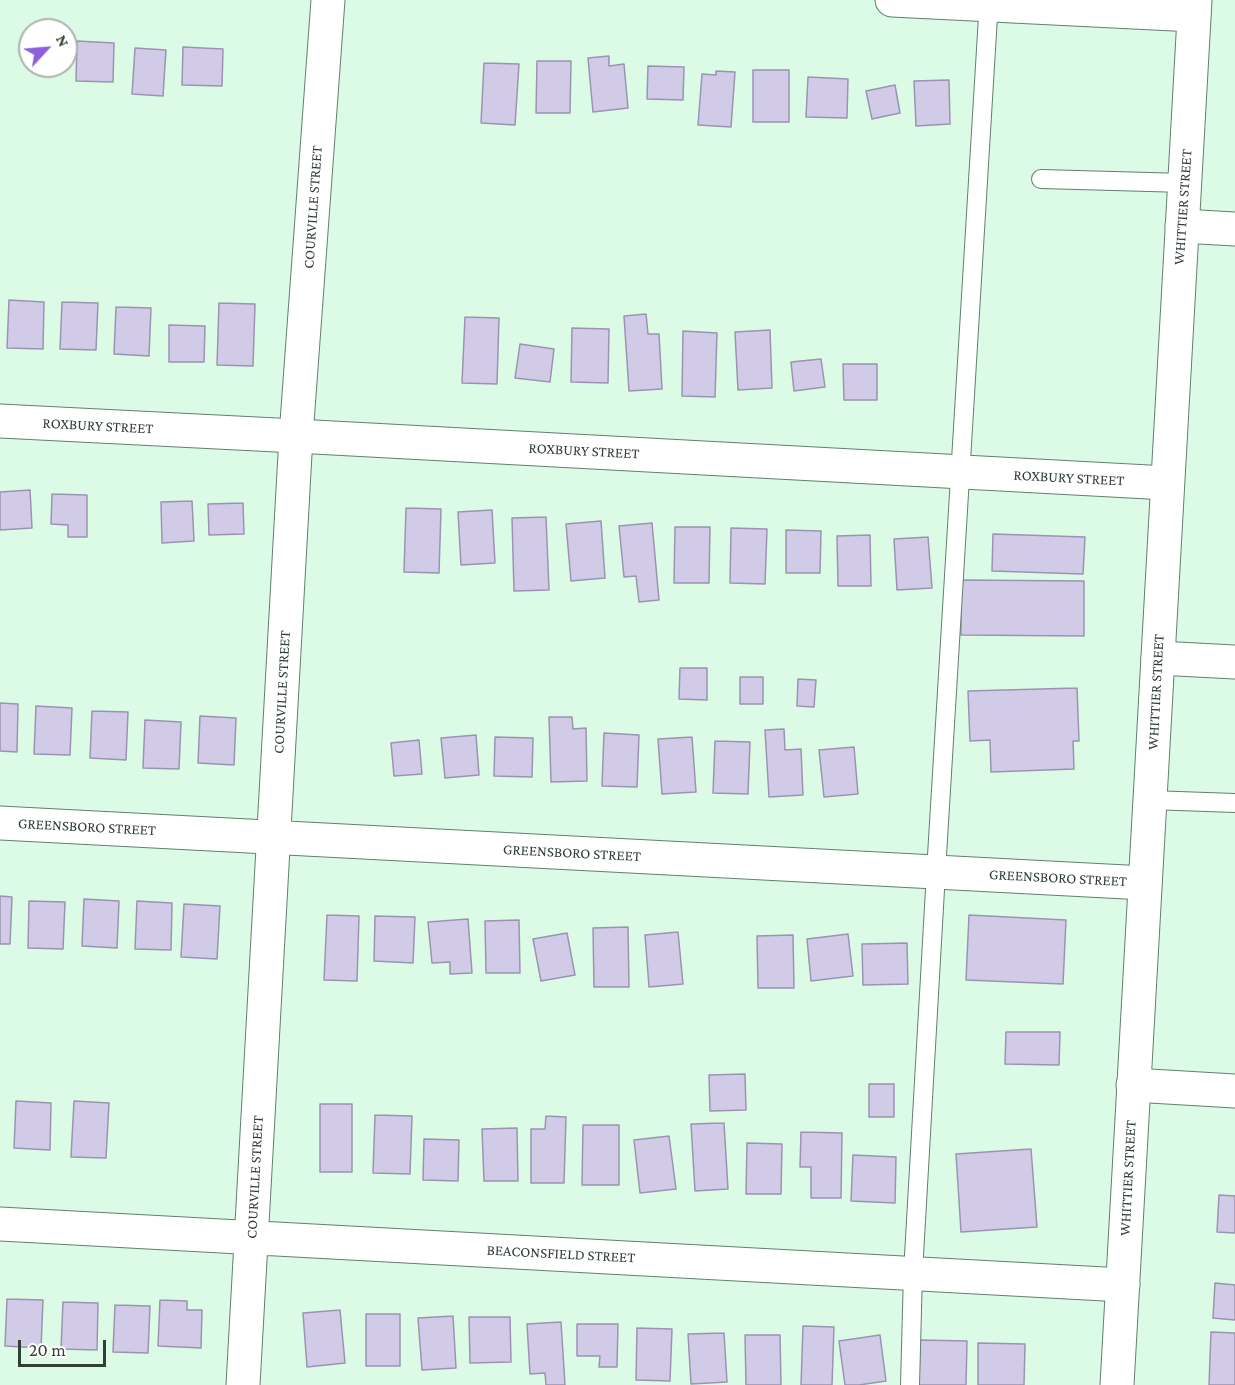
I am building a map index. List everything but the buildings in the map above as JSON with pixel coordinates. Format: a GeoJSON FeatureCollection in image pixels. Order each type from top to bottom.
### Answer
{"type":"FeatureCollection","features":[{"type":"Feature","properties":{"kind":"street","name":"COURVILLE STREET"},"geometry":{"type":"LineString","coordinates":[[243,1385],[296,436],[328,0]]}},
{"type":"Feature","properties":{"kind":"street"},"geometry":{"type":"LineString","coordinates":[[892,0],[1194,7]]}},
{"type":"Feature","properties":{"kind":"street","name":"WHITTIER STREET"},"geometry":{"type":"LineString","coordinates":[[1117,1385],[1194,7]]}},
{"type":"Feature","properties":{"kind":"street"},"geometry":{"type":"LineString","coordinates":[[1182,226],[1235,229]]}},
{"type":"Feature","properties":{"kind":"street","name":"ROXBURY STREET"},"geometry":{"type":"LineString","coordinates":[[0,421],[1167,483]]}},
{"type":"Feature","properties":{"kind":"street"},"geometry":{"type":"LineString","coordinates":[[1158,658],[1235,662]]}},
{"type":"Feature","properties":{"kind":"street","name":"GREENSBORO STREET"},"geometry":{"type":"LineString","coordinates":[[0,823],[1145,883]]}},
{"type":"Feature","properties":{"kind":"street"},"geometry":{"type":"LineString","coordinates":[[1133,1085],[1235,1091]]}},
{"type":"Feature","properties":{"kind":"street","name":"BEACONSFIELD STREET"},"geometry":{"type":"LineString","coordinates":[[0,1224],[1123,1285]]}},
{"type":"Feature","properties":{"kind":"lane"},"geometry":{"type":"LineString","coordinates":[[910,1385],[913,1274],[989,2]]}},
{"type":"Feature","properties":{"kind":"lane"},"geometry":{"type":"LineString","coordinates":[[1041,179],[1185,183]]}},
{"type":"Feature","properties":{"kind":"lane"},"geometry":{"type":"LineString","coordinates":[[1150,800],[1235,803]]}}]}
